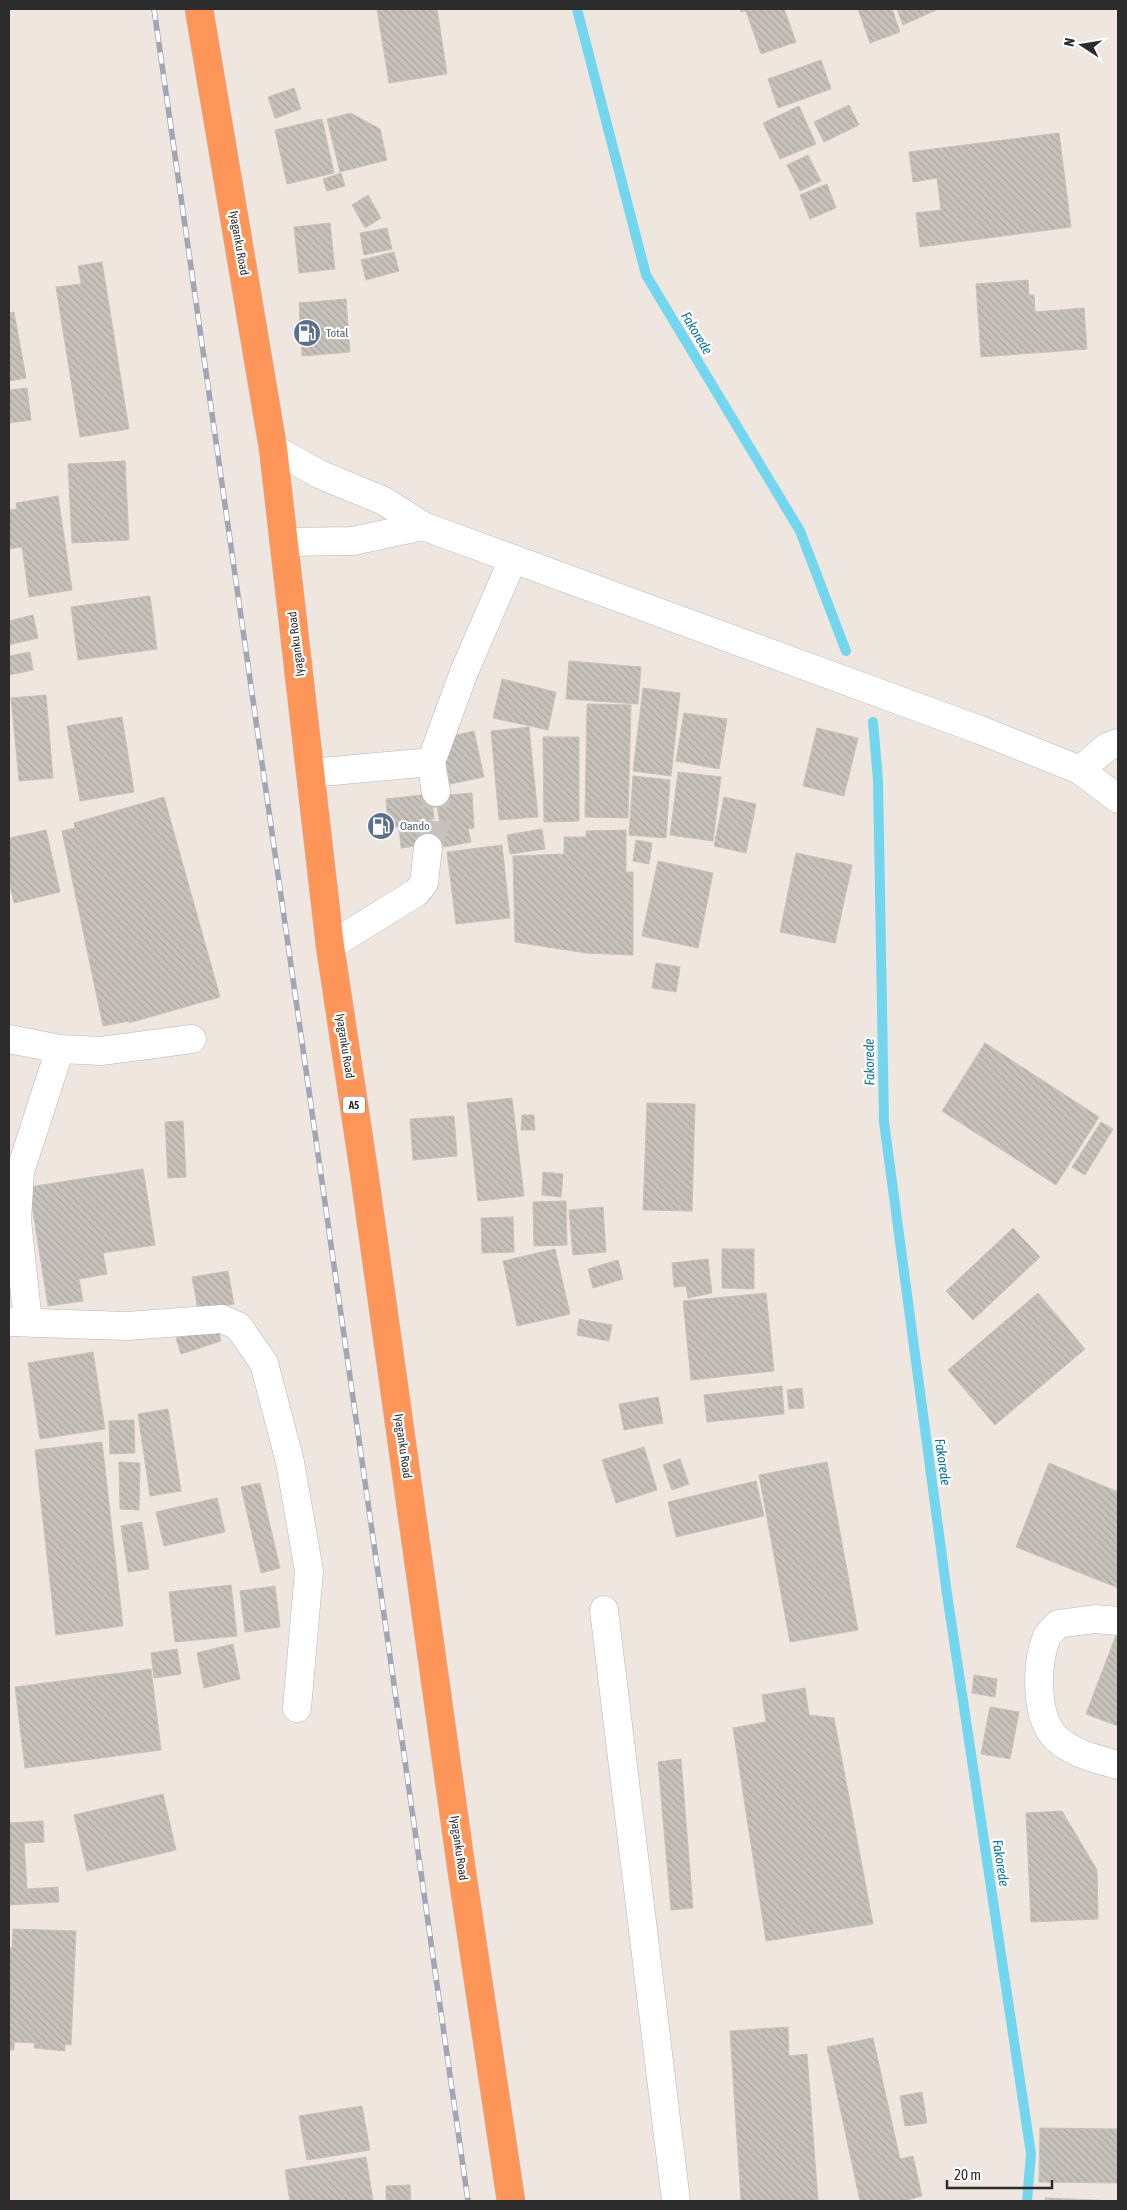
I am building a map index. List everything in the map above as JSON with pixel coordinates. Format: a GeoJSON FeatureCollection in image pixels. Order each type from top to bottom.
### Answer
{"type":"FeatureCollection","features":[{"type":"Feature","properties":{"kind":"highway","name":"Iyaganku Road"},"geometry":{"type":"LineString","coordinates":[[199,9],[273,448],[330,946],[364,1172],[461,1866],[511,2201]]}},
{"type":"Feature","properties":{"kind":"street"},"geometry":{"type":"LineString","coordinates":[[273,448],[319,474],[384,501],[423,526],[980,730],[1080,770],[1118,798]]}},
{"type":"Feature","properties":{"kind":"street"},"geometry":{"type":"LineString","coordinates":[[284,542],[353,541],[423,526]]}},
{"type":"Feature","properties":{"kind":"street"},"geometry":{"type":"LineString","coordinates":[[436,792],[431,762],[464,672],[513,559]]}},
{"type":"Feature","properties":{"kind":"street"},"geometry":{"type":"LineString","coordinates":[[1080,770],[1107,747],[1118,743]]}},
{"type":"Feature","properties":{"kind":"street"},"geometry":{"type":"LineString","coordinates":[[311,773],[431,762]]}},
{"type":"Feature","properties":{"kind":"street"},"geometry":{"type":"LineString","coordinates":[[330,946],[417,892],[424,883],[428,848]]}},
{"type":"Feature","properties":{"kind":"street"},"geometry":{"type":"LineString","coordinates":[[9,1039],[60,1049],[100,1051],[192,1038]]}},
{"type":"Feature","properties":{"kind":"street"},"geometry":{"type":"LineString","coordinates":[[60,1049],[20,1172],[17,1220],[18,1322],[127,1326],[222,1319],[238,1326],[264,1363],[290,1462],[309,1571],[297,1708]]}},
{"type":"Feature","properties":{"kind":"street"},"geometry":{"type":"LineString","coordinates":[[604,1610],[676,2201]]}},
{"type":"Feature","properties":{"kind":"street"},"geometry":{"type":"LineString","coordinates":[[1118,1622],[1096,1619],[1058,1624],[1046,1637],[1039,1679],[1042,1712],[1055,1737],[1079,1754],[1118,1766]]}},
{"type":"Feature","properties":{"kind":"building"},"geometry":{"type":"Polygon","coordinates":[[[377,9],[437,9],[447,74],[389,83],[377,9]]]}},
{"type":"Feature","properties":{"kind":"building"},"geometry":{"type":"Polygon","coordinates":[[[740,9],[784,9],[796,42],[761,54],[746,11],[741,12],[740,9]]]}},
{"type":"Feature","properties":{"kind":"building"},"geometry":{"type":"Polygon","coordinates":[[[858,9],[892,9],[900,32],[870,43],[858,9]]]}},
{"type":"Feature","properties":{"kind":"building"},"geometry":{"type":"Polygon","coordinates":[[[897,9],[935,9],[936,10],[903,25],[897,9]]]}},
{"type":"Feature","properties":{"kind":"building"},"geometry":{"type":"Polygon","coordinates":[[[821,60],[831,89],[778,108],[768,79],[821,60]]]}},
{"type":"Feature","properties":{"kind":"building"},"geometry":{"type":"Polygon","coordinates":[[[294,88],[301,109],[275,118],[268,97],[294,88]]]}},
{"type":"Feature","properties":{"kind":"building"},"geometry":{"type":"Polygon","coordinates":[[[849,105],[859,125],[824,142],[814,122],[849,105]]]}},
{"type":"Feature","properties":{"kind":"building"},"geometry":{"type":"Polygon","coordinates":[[[799,106],[816,144],[780,159],[763,123],[799,106]]]}},
{"type":"Feature","properties":{"kind":"building"},"geometry":{"type":"Polygon","coordinates":[[[351,113],[380,129],[387,160],[340,172],[327,119],[351,113]]]}},
{"type":"Feature","properties":{"kind":"building"},"geometry":{"type":"Polygon","coordinates":[[[322,119],[334,173],[287,184],[275,130],[322,119]]]}},
{"type":"Feature","properties":{"kind":"building"},"geometry":{"type":"Polygon","coordinates":[[[1059,133],[1071,227],[920,247],[916,213],[941,210],[937,178],[913,182],[909,152],[1059,133]]]}},
{"type":"Feature","properties":{"kind":"building"},"geometry":{"type":"Polygon","coordinates":[[[808,155],[821,181],[800,191],[787,165],[808,155]]]}},
{"type":"Feature","properties":{"kind":"building"},"geometry":{"type":"Polygon","coordinates":[[[341,173],[345,186],[327,191],[323,179],[341,173]]]}},
{"type":"Feature","properties":{"kind":"building"},"geometry":{"type":"Polygon","coordinates":[[[827,184],[836,208],[810,219],[800,195],[827,184]]]}},
{"type":"Feature","properties":{"kind":"building"},"geometry":{"type":"Polygon","coordinates":[[[368,195],[381,218],[365,228],[352,205],[368,195]]]}},
{"type":"Feature","properties":{"kind":"building"},"geometry":{"type":"Polygon","coordinates":[[[330,223],[335,269],[299,273],[294,227],[330,223]]]}},
{"type":"Feature","properties":{"kind":"building"},"geometry":{"type":"Polygon","coordinates":[[[387,228],[392,249],[364,255],[360,233],[387,228]]]}},
{"type":"Feature","properties":{"kind":"building"},"geometry":{"type":"Polygon","coordinates":[[[394,252],[399,271],[366,280],[361,260],[394,252]]]}},
{"type":"Feature","properties":{"kind":"building"},"geometry":{"type":"Polygon","coordinates":[[[102,262],[129,429],[80,437],[56,287],[81,284],[78,266],[102,262]]]}},
{"type":"Feature","properties":{"kind":"building"},"geometry":{"type":"Polygon","coordinates":[[[1028,280],[1029,295],[1034,295],[1035,312],[1084,308],[1087,349],[981,357],[976,284],[1028,280]]]}},
{"type":"Feature","properties":{"kind":"building"},"geometry":{"type":"Polygon","coordinates":[[[346,299],[350,352],[302,356],[299,303],[346,299]]]}},
{"type":"Feature","properties":{"kind":"building"},"geometry":{"type":"Polygon","coordinates":[[[14,312],[26,378],[9,381],[9,313],[14,312]]]}},
{"type":"Feature","properties":{"kind":"building"},"geometry":{"type":"Polygon","coordinates":[[[27,388],[31,420],[9,423],[9,390],[27,388]]]}},
{"type":"Feature","properties":{"kind":"building"},"geometry":{"type":"Polygon","coordinates":[[[125,461],[129,540],[72,543],[68,464],[125,461]]]}},
{"type":"Feature","properties":{"kind":"building"},"geometry":{"type":"Polygon","coordinates":[[[58,496],[72,590],[29,597],[22,547],[9,549],[9,510],[17,509],[16,503],[58,496]]]}},
{"type":"Feature","properties":{"kind":"building"},"geometry":{"type":"Polygon","coordinates":[[[150,596],[157,649],[78,660],[71,607],[150,596]]]}},
{"type":"Feature","properties":{"kind":"building"},"geometry":{"type":"Polygon","coordinates":[[[33,615],[38,638],[9,645],[9,621],[33,615]]]}},
{"type":"Feature","properties":{"kind":"building"},"geometry":{"type":"Polygon","coordinates":[[[30,652],[33,670],[9,675],[9,656],[30,652]]]}},
{"type":"Feature","properties":{"kind":"building"},"geometry":{"type":"Polygon","coordinates":[[[569,661],[641,667],[638,704],[566,699],[569,661]]]}},
{"type":"Feature","properties":{"kind":"building"},"geometry":{"type":"Polygon","coordinates":[[[502,679],[556,692],[548,730],[493,718],[502,679]]]}},
{"type":"Feature","properties":{"kind":"building"},"geometry":{"type":"Polygon","coordinates":[[[643,688],[680,693],[671,776],[633,771],[643,688]]]}},
{"type":"Feature","properties":{"kind":"building"},"geometry":{"type":"Polygon","coordinates":[[[46,695],[53,778],[19,781],[11,698],[46,695]]]}},
{"type":"Feature","properties":{"kind":"building"},"geometry":{"type":"Polygon","coordinates":[[[587,704],[631,705],[628,818],[585,817],[587,704]]]}},
{"type":"Feature","properties":{"kind":"building"},"geometry":{"type":"Polygon","coordinates":[[[684,713],[727,719],[719,769],[676,761],[684,713]]]}},
{"type":"Feature","properties":{"kind":"building"},"geometry":{"type":"Polygon","coordinates":[[[122,717],[134,792],[80,801],[67,726],[122,717]]]}},
{"type":"Feature","properties":{"kind":"building"},"geometry":{"type":"Polygon","coordinates":[[[529,727],[538,817],[499,820],[491,731],[529,727]]]}},
{"type":"Feature","properties":{"kind":"building"},"geometry":{"type":"Polygon","coordinates":[[[817,728],[858,738],[844,796],[803,786],[817,728]]]}},
{"type":"Feature","properties":{"kind":"building"},"geometry":{"type":"Polygon","coordinates":[[[474,731],[484,777],[450,784],[440,739],[474,731]]]}},
{"type":"Feature","properties":{"kind":"building"},"geometry":{"type":"Polygon","coordinates":[[[543,737],[579,737],[579,821],[544,822],[543,737]]]}},
{"type":"Feature","properties":{"kind":"building"},"geometry":{"type":"Polygon","coordinates":[[[678,772],[721,777],[713,841],[670,835],[678,772]]]}},
{"type":"Feature","properties":{"kind":"building"},"geometry":{"type":"Polygon","coordinates":[[[633,776],[670,780],[666,838],[629,835],[633,776]]]}},
{"type":"Feature","properties":{"kind":"building"},"geometry":{"type":"Polygon","coordinates":[[[472,793],[474,828],[468,829],[471,842],[444,847],[437,807],[448,805],[448,795],[472,793]]]}},
{"type":"Feature","properties":{"kind":"building"},"geometry":{"type":"Polygon","coordinates":[[[431,794],[434,819],[424,821],[423,845],[401,848],[399,827],[388,828],[386,799],[431,794]]]}},
{"type":"Feature","properties":{"kind":"building"},"geometry":{"type":"Polygon","coordinates":[[[164,797],[220,997],[129,1023],[129,1021],[103,1026],[62,831],[75,828],[74,823],[164,797]]]}},
{"type":"Feature","properties":{"kind":"building"},"geometry":{"type":"Polygon","coordinates":[[[724,797],[756,804],[746,853],[714,846],[724,797]]]}},
{"type":"Feature","properties":{"kind":"building"},"geometry":{"type":"Polygon","coordinates":[[[542,829],[545,849],[510,854],[507,835],[542,829]]]}},
{"type":"Feature","properties":{"kind":"building"},"geometry":{"type":"Polygon","coordinates":[[[46,830],[60,892],[14,903],[9,881],[9,838],[46,830]]]}},
{"type":"Feature","properties":{"kind":"building"},"geometry":{"type":"Polygon","coordinates":[[[626,830],[626,872],[633,872],[633,955],[586,953],[515,942],[513,856],[564,854],[564,837],[586,837],[586,831],[626,830]]]}},
{"type":"Feature","properties":{"kind":"building"},"geometry":{"type":"Polygon","coordinates":[[[636,840],[652,843],[649,864],[633,861],[636,840]]]}},
{"type":"Feature","properties":{"kind":"building"},"geometry":{"type":"Polygon","coordinates":[[[502,845],[510,918],[456,924],[447,852],[502,845]]]}},
{"type":"Feature","properties":{"kind":"building"},"geometry":{"type":"Polygon","coordinates":[[[796,853],[852,865],[835,943],[780,932],[796,853]]]}},
{"type":"Feature","properties":{"kind":"building"},"geometry":{"type":"Polygon","coordinates":[[[658,861],[713,873],[698,948],[642,936],[658,861]]]}},
{"type":"Feature","properties":{"kind":"building"},"geometry":{"type":"Polygon","coordinates":[[[656,963],[680,967],[676,992],[652,988],[656,963]]]}},
{"type":"Feature","properties":{"kind":"building"},"geometry":{"type":"Polygon","coordinates":[[[985,1043],[1099,1117],[1056,1185],[942,1111],[985,1043]]]}},
{"type":"Feature","properties":{"kind":"building"},"geometry":{"type":"Polygon","coordinates":[[[512,1098],[524,1196],[478,1201],[467,1103],[512,1098]]]}},
{"type":"Feature","properties":{"kind":"building"},"geometry":{"type":"Polygon","coordinates":[[[647,1103],[695,1104],[692,1211],[643,1210],[647,1103]]]}},
{"type":"Feature","properties":{"kind":"building"},"geometry":{"type":"Polygon","coordinates":[[[522,1115],[534,1115],[535,1130],[521,1130],[522,1115]]]}},
{"type":"Feature","properties":{"kind":"building"},"geometry":{"type":"Polygon","coordinates":[[[454,1116],[457,1156],[413,1160],[410,1119],[454,1116]]]}},
{"type":"Feature","properties":{"kind":"building"},"geometry":{"type":"Polygon","coordinates":[[[183,1121],[186,1177],[168,1178],[165,1122],[183,1121]]]}},
{"type":"Feature","properties":{"kind":"building"},"geometry":{"type":"Polygon","coordinates":[[[1101,1122],[1113,1129],[1085,1175],[1072,1167],[1101,1122]]]}},
{"type":"Feature","properties":{"kind":"building"},"geometry":{"type":"Polygon","coordinates":[[[143,1169],[155,1245],[103,1253],[107,1274],[79,1279],[83,1301],[48,1306],[29,1187],[143,1169]]]}},
{"type":"Feature","properties":{"kind":"building"},"geometry":{"type":"Polygon","coordinates":[[[543,1172],[563,1174],[561,1197],[542,1195],[543,1172]]]}},
{"type":"Feature","properties":{"kind":"building"},"geometry":{"type":"Polygon","coordinates":[[[566,1201],[567,1245],[534,1246],[533,1202],[566,1201]]]}},
{"type":"Feature","properties":{"kind":"building"},"geometry":{"type":"Polygon","coordinates":[[[603,1207],[606,1252],[573,1255],[569,1210],[603,1207]]]}},
{"type":"Feature","properties":{"kind":"building"},"geometry":{"type":"Polygon","coordinates":[[[513,1217],[514,1252],[482,1253],[481,1218],[513,1217]]]}},
{"type":"Feature","properties":{"kind":"building"},"geometry":{"type":"Polygon","coordinates":[[[1013,1228],[1040,1257],[973,1320],[946,1291],[1013,1228]]]}},
{"type":"Feature","properties":{"kind":"building"},"geometry":{"type":"Polygon","coordinates":[[[555,1249],[570,1314],[517,1326],[503,1261],[555,1249]]]}},
{"type":"Feature","properties":{"kind":"building"},"geometry":{"type":"Polygon","coordinates":[[[722,1249],[754,1249],[754,1289],[722,1288],[722,1249]]]}},
{"type":"Feature","properties":{"kind":"building"},"geometry":{"type":"Polygon","coordinates":[[[708,1259],[712,1293],[688,1298],[686,1286],[674,1287],[672,1263],[708,1259]]]}},
{"type":"Feature","properties":{"kind":"building"},"geometry":{"type":"Polygon","coordinates":[[[618,1260],[623,1279],[593,1288],[588,1269],[618,1260]]]}},
{"type":"Feature","properties":{"kind":"building"},"geometry":{"type":"Polygon","coordinates":[[[228,1271],[234,1304],[198,1310],[192,1277],[228,1271]]]}},
{"type":"Feature","properties":{"kind":"building"},"geometry":{"type":"Polygon","coordinates":[[[766,1293],[774,1371],[691,1380],[683,1301],[766,1293]]]}},
{"type":"Feature","properties":{"kind":"building"},"geometry":{"type":"Polygon","coordinates":[[[1038,1293],[1085,1349],[995,1425],[948,1370],[1038,1293]]]}},
{"type":"Feature","properties":{"kind":"building"},"geometry":{"type":"Polygon","coordinates":[[[579,1319],[612,1325],[609,1341],[577,1335],[579,1319]]]}},
{"type":"Feature","properties":{"kind":"building"},"geometry":{"type":"Polygon","coordinates":[[[217,1325],[221,1341],[181,1354],[176,1338],[217,1325]]]}},
{"type":"Feature","properties":{"kind":"building"},"geometry":{"type":"Polygon","coordinates":[[[93,1352],[105,1429],[40,1439],[28,1363],[93,1352]]]}},
{"type":"Feature","properties":{"kind":"building"},"geometry":{"type":"Polygon","coordinates":[[[782,1386],[784,1414],[707,1422],[704,1395],[782,1386]]]}},
{"type":"Feature","properties":{"kind":"building"},"geometry":{"type":"Polygon","coordinates":[[[802,1388],[804,1408],[789,1409],[787,1390],[802,1388]]]}},
{"type":"Feature","properties":{"kind":"building"},"geometry":{"type":"Polygon","coordinates":[[[658,1397],[663,1423],[624,1430],[619,1404],[658,1397]]]}},
{"type":"Feature","properties":{"kind":"building"},"geometry":{"type":"Polygon","coordinates":[[[168,1409],[181,1491],[150,1496],[138,1414],[168,1409]]]}},
{"type":"Feature","properties":{"kind":"building"},"geometry":{"type":"Polygon","coordinates":[[[134,1420],[135,1453],[110,1454],[109,1421],[134,1420]]]}},
{"type":"Feature","properties":{"kind":"building"},"geometry":{"type":"Polygon","coordinates":[[[102,1442],[123,1626],[56,1635],[35,1450],[102,1442]]]}},
{"type":"Feature","properties":{"kind":"building"},"geometry":{"type":"Polygon","coordinates":[[[644,1447],[657,1490],[616,1503],[602,1460],[644,1447]]]}},
{"type":"Feature","properties":{"kind":"building"},"geometry":{"type":"Polygon","coordinates":[[[680,1459],[689,1484],[672,1490],[663,1465],[680,1459]]]}},
{"type":"Feature","properties":{"kind":"building"},"geometry":{"type":"Polygon","coordinates":[[[119,1462],[140,1463],[139,1510],[120,1509],[119,1462]]]}},
{"type":"Feature","properties":{"kind":"building"},"geometry":{"type":"Polygon","coordinates":[[[827,1462],[858,1630],[790,1642],[759,1475],[827,1462]]]}},
{"type":"Feature","properties":{"kind":"building"},"geometry":{"type":"Polygon","coordinates":[[[1049,1463],[1118,1492],[1118,1588],[1016,1547],[1049,1463]]]}},
{"type":"Feature","properties":{"kind":"building"},"geometry":{"type":"Polygon","coordinates":[[[756,1481],[764,1516],[676,1537],[668,1502],[756,1481]]]}},
{"type":"Feature","properties":{"kind":"building"},"geometry":{"type":"Polygon","coordinates":[[[260,1483],[280,1568],[261,1573],[241,1487],[260,1483]]]}},
{"type":"Feature","properties":{"kind":"building"},"geometry":{"type":"Polygon","coordinates":[[[217,1498],[225,1532],[164,1546],[156,1512],[217,1498]]]}},
{"type":"Feature","properties":{"kind":"building"},"geometry":{"type":"Polygon","coordinates":[[[142,1522],[149,1569],[128,1572],[121,1526],[142,1522]]]}},
{"type":"Feature","properties":{"kind":"building"},"geometry":{"type":"Polygon","coordinates":[[[231,1585],[237,1636],[175,1642],[169,1592],[231,1585]]]}},
{"type":"Feature","properties":{"kind":"building"},"geometry":{"type":"Polygon","coordinates":[[[275,1586],[280,1627],[245,1632],[240,1591],[275,1586]]]}},
{"type":"Feature","properties":{"kind":"building"},"geometry":{"type":"Polygon","coordinates":[[[1118,1630],[1118,1726],[1086,1714],[1118,1630]]]}},
{"type":"Feature","properties":{"kind":"building"},"geometry":{"type":"Polygon","coordinates":[[[233,1644],[240,1679],[204,1688],[197,1653],[233,1644]]]}},
{"type":"Feature","properties":{"kind":"building"},"geometry":{"type":"Polygon","coordinates":[[[177,1649],[181,1674],[154,1678],[151,1653],[177,1649]]]}},
{"type":"Feature","properties":{"kind":"building"},"geometry":{"type":"Polygon","coordinates":[[[151,1669],[161,1750],[25,1768],[15,1687],[151,1669]]]}},
{"type":"Feature","properties":{"kind":"building"},"geometry":{"type":"Polygon","coordinates":[[[974,1675],[997,1679],[995,1697],[972,1693],[974,1675]]]}},
{"type":"Feature","properties":{"kind":"building"},"geometry":{"type":"Polygon","coordinates":[[[805,1688],[809,1715],[834,1718],[873,1924],[766,1941],[733,1728],[766,1722],[762,1695],[805,1688]]]}},
{"type":"Feature","properties":{"kind":"building"},"geometry":{"type":"Polygon","coordinates":[[[990,1707],[1019,1712],[1010,1759],[981,1754],[990,1707]]]}},
{"type":"Feature","properties":{"kind":"building"},"geometry":{"type":"Polygon","coordinates":[[[681,1759],[693,1908],[671,1910],[658,1762],[681,1759]]]}},
{"type":"Feature","properties":{"kind":"building"},"geometry":{"type":"Polygon","coordinates":[[[163,1794],[176,1850],[87,1871],[74,1815],[163,1794]]]}},
{"type":"Feature","properties":{"kind":"building"},"geometry":{"type":"Polygon","coordinates":[[[1062,1811],[1097,1870],[1098,1919],[1031,1922],[1026,1813],[1062,1811]]]}},
{"type":"Feature","properties":{"kind":"building"},"geometry":{"type":"Polygon","coordinates":[[[43,1821],[44,1842],[24,1843],[27,1889],[58,1887],[59,1902],[9,1905],[9,1823],[43,1821]]]}},
{"type":"Feature","properties":{"kind":"building"},"geometry":{"type":"Polygon","coordinates":[[[13,1929],[76,1931],[71,2045],[65,2044],[65,2051],[34,2048],[35,2043],[14,2042],[14,2050],[9,2050],[9,1948],[12,1948],[13,1929]]]}},
{"type":"Feature","properties":{"kind":"building"},"geometry":{"type":"Polygon","coordinates":[[[788,2027],[789,2056],[807,2054],[818,2201],[741,2201],[730,2031],[788,2027]]]}},
{"type":"Feature","properties":{"kind":"building"},"geometry":{"type":"Polygon","coordinates":[[[873,2038],[900,2159],[913,2156],[922,2196],[904,2201],[860,2201],[827,2047],[873,2038]]]}},
{"type":"Feature","properties":{"kind":"building"},"geometry":{"type":"Polygon","coordinates":[[[922,2092],[927,2123],[905,2126],[900,2096],[922,2092]]]}},
{"type":"Feature","properties":{"kind":"building"},"geometry":{"type":"Polygon","coordinates":[[[362,2106],[370,2150],[307,2160],[299,2116],[362,2106]]]}},
{"type":"Feature","properties":{"kind":"building"},"geometry":{"type":"Polygon","coordinates":[[[1040,2128],[1118,2129],[1118,2183],[1039,2182],[1040,2128]]]}},
{"type":"Feature","properties":{"kind":"building"},"geometry":{"type":"Polygon","coordinates":[[[366,2157],[373,2201],[290,2201],[285,2170],[366,2157]]]}},
{"type":"Feature","properties":{"kind":"building"},"geometry":{"type":"Polygon","coordinates":[[[410,2185],[411,2201],[386,2201],[386,2186],[410,2185]]]}},
{"type":"Feature","properties":{"kind":"building"},"geometry":{"type":"Polygon","coordinates":[[[1045,2198],[1118,2201],[1045,2201],[1045,2198]]]}},
{"type":"Feature","properties":{"kind":"waterway","name":"Fakorede"},"geometry":{"type":"LineString","coordinates":[[577,9],[646,275],[800,531],[846,651]]}},
{"type":"Feature","properties":{"kind":"waterway","name":"Fakorede"},"geometry":{"type":"LineString","coordinates":[[873,722],[878,780],[884,1122],[947,1594],[1031,2154],[1027,2201]]}},
{"type":"Feature","properties":{"kind":"tunnel"},"geometry":{"type":"LineString","coordinates":[[428,848],[436,822],[436,792]]}},
{"type":"Feature","properties":{"kind":"railway"},"geometry":{"type":"LineString","coordinates":[[154,9],[468,2201]]}},
{"type":"Feature","properties":{"kind":"place","name":"Total"},"geometry":{"type":"Point","coordinates":[307,333]}},
{"type":"Feature","properties":{"kind":"place","name":"Oando"},"geometry":{"type":"Point","coordinates":[381,826]}}]}
